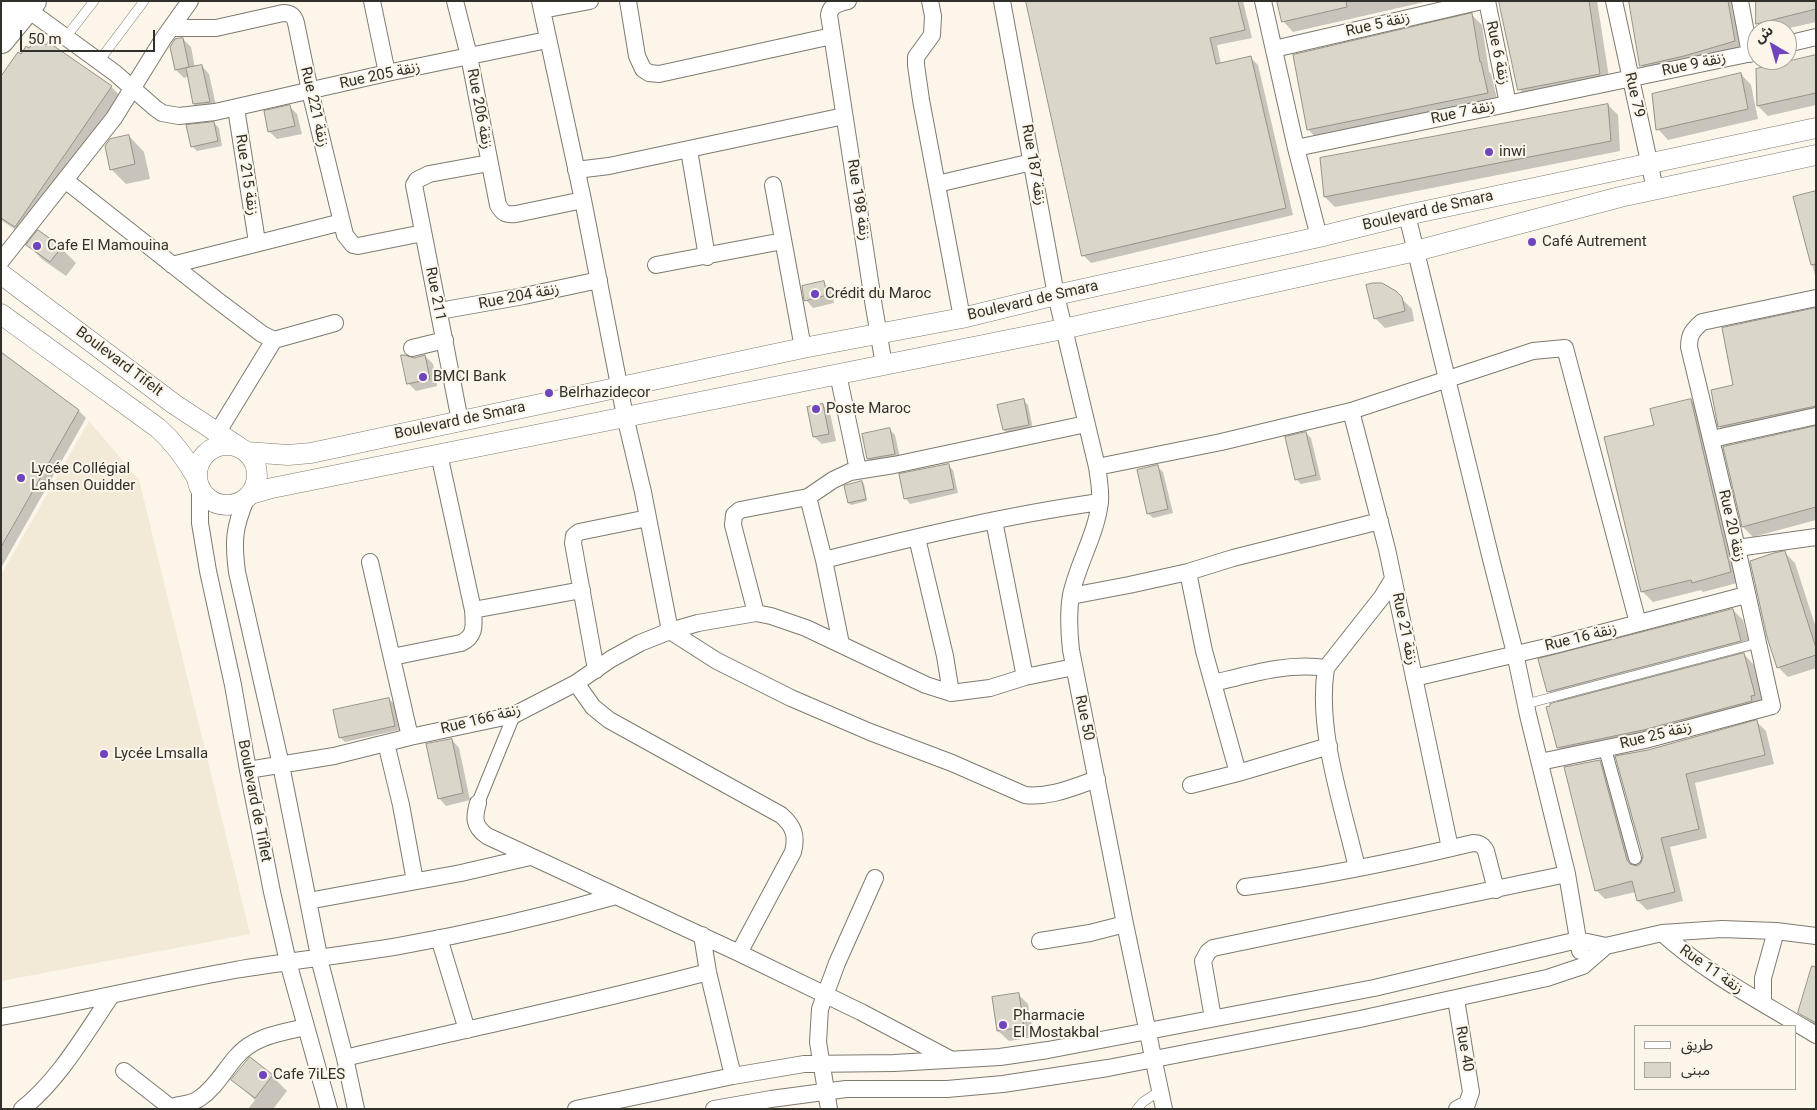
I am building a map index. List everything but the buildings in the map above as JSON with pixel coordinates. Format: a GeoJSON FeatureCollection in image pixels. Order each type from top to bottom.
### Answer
{"type":"FeatureCollection","features":[{"type":"Feature","properties":{"kind":"main road"},"geometry":{"type":"LineString","coordinates":[[1,40],[19,3]]}},
{"type":"Feature","properties":{"kind":"street"},"geometry":{"type":"LineString","coordinates":[[1,261],[92,146],[133,89],[155,52],[190,1]]}},
{"type":"Feature","properties":{"kind":"street"},"geometry":{"type":"LineString","coordinates":[[372,1],[387,73]]}},
{"type":"Feature","properties":{"kind":"street","name":"Rue 206 زنقة"},"geometry":{"type":"LineString","coordinates":[[455,1],[469,56],[498,205],[505,214],[516,214],[583,200]]}},
{"type":"Feature","properties":{"kind":"street"},"geometry":{"type":"LineString","coordinates":[[590,1],[541,6],[583,200],[625,416],[636,460],[670,631],[717,661],[790,698],[870,732],[952,763],[1025,795],[1049,795],[1097,779]]}},
{"type":"Feature","properties":{"kind":"street"},"geometry":{"type":"LineString","coordinates":[[628,1],[637,56],[643,69],[653,74],[832,36]]}},
{"type":"Feature","properties":{"kind":"street"},"geometry":{"type":"LineString","coordinates":[[930,1],[933,16],[932,35],[918,53],[916,65],[962,318]]}},
{"type":"Feature","properties":{"kind":"street","name":"Rue 187 زنقة"},"geometry":{"type":"LineString","coordinates":[[1002,1],[1063,329]]}},
{"type":"Feature","properties":{"kind":"street"},"geometry":{"type":"LineString","coordinates":[[1263,1],[1296,148],[1319,236]]}},
{"type":"Feature","properties":{"kind":"street","name":"Rue 5 زنقة"},"geometry":{"type":"LineString","coordinates":[[1274,49],[1482,1]]}},
{"type":"Feature","properties":{"kind":"street","name":"Rue 6 زنقة"},"geometry":{"type":"LineString","coordinates":[[1486,1],[1508,104]]}},
{"type":"Feature","properties":{"kind":"street","name":"Rue 79"},"geometry":{"type":"LineString","coordinates":[[1614,1],[1655,190]]}},
{"type":"Feature","properties":{"kind":"street"},"geometry":{"type":"LineString","coordinates":[[1740,1],[1747,27]]}},
{"type":"Feature","properties":{"kind":"street","name":"Rue 198 زنقة"},"geometry":{"type":"LineString","coordinates":[[843,2],[830,12],[832,36],[884,365]]}},
{"type":"Feature","properties":{"kind":"street","name":"Rue 205 زنقة"},"geometry":{"type":"LineString","coordinates":[[19,3],[99,61],[148,103],[162,113],[169,115],[194,115],[236,108],[387,73],[547,40]]}},
{"type":"Feature","properties":{"kind":"street","name":"Rue 221 زنقة"},"geometry":{"type":"LineString","coordinates":[[172,28],[216,28],[283,13],[289,13],[293,16],[345,235],[349,242],[358,246],[424,233]]}},
{"type":"Feature","properties":{"kind":"street"},"geometry":{"type":"LineString","coordinates":[[1797,42],[1816,37]]}},
{"type":"Feature","properties":{"kind":"street","name":"Rue 9 زنقة"},"geometry":{"type":"LineString","coordinates":[[1630,78],[1747,54]]}},
{"type":"Feature","properties":{"kind":"street","name":"Rue 7 زنقة"},"geometry":{"type":"LineString","coordinates":[[1296,148],[1630,78]]}},
{"type":"Feature","properties":{"kind":"street","name":"Rue 215 زنقة"},"geometry":{"type":"LineString","coordinates":[[236,108],[257,242]]}},
{"type":"Feature","properties":{"kind":"street"},"geometry":{"type":"LineString","coordinates":[[576,170],[609,166],[689,150],[844,116]]}},
{"type":"Feature","properties":{"kind":"street","name":"Boulevard de Smara"},"geometry":{"type":"LineString","coordinates":[[243,449],[288,456],[311,453],[803,348],[962,318],[1407,215],[1816,128]]}},
{"type":"Feature","properties":{"kind":"street"},"geometry":{"type":"LineString","coordinates":[[689,150],[707,257]]}},
{"type":"Feature","properties":{"kind":"street","name":"Boulevard de Smara"},"geometry":{"type":"LineString","coordinates":[[248,497],[272,488],[1063,329],[1416,251],[1620,197],[1816,155]]}},
{"type":"Feature","properties":{"kind":"street"},"geometry":{"type":"LineString","coordinates":[[937,184],[1032,162]]}},
{"type":"Feature","properties":{"kind":"street","name":"Rue 211"},"geometry":{"type":"LineString","coordinates":[[460,421],[414,185],[422,177],[429,174],[489,163]]}},
{"type":"Feature","properties":{"kind":"street"},"geometry":{"type":"LineString","coordinates":[[65,180],[262,334],[274,340],[335,323]]}},
{"type":"Feature","properties":{"kind":"street"},"geometry":{"type":"LineString","coordinates":[[773,185],[803,348]]}},
{"type":"Feature","properties":{"kind":"street"},"geometry":{"type":"LineString","coordinates":[[1407,215],[1515,653],[1567,874],[1583,966]]}},
{"type":"Feature","properties":{"kind":"street"},"geometry":{"type":"LineString","coordinates":[[172,265],[342,222]]}},
{"type":"Feature","properties":{"kind":"street"},"geometry":{"type":"LineString","coordinates":[[656,266],[783,241]]}},
{"type":"Feature","properties":{"kind":"street","name":"Boulevard Tifelt"},"geometry":{"type":"LineString","coordinates":[[1,274],[174,404],[217,440],[243,449]]}},
{"type":"Feature","properties":{"kind":"street","name":"Rue 204 زنقة"},"geometry":{"type":"LineString","coordinates":[[439,311],[524,296],[598,280]]}},
{"type":"Feature","properties":{"kind":"street","name":"Rue 20 زنقة"},"geometry":{"type":"LineString","coordinates":[[1772,706],[1712,439],[1689,347],[1689,337],[1693,330],[1702,322],[1816,298]]}},
{"type":"Feature","properties":{"kind":"street","name":"Boulevard Tifelt"},"geometry":{"type":"LineString","coordinates":[[1,314],[158,428],[181,452],[198,484]]}},
{"type":"Feature","properties":{"kind":"street","name":"Rue 50"},"geometry":{"type":"LineString","coordinates":[[1063,329],[1097,467],[1100,490],[1100,502],[1095,523],[1071,596],[1069,633],[1074,667],[1125,924],[1164,1109]]}},
{"type":"Feature","properties":{"kind":"street"},"geometry":{"type":"LineString","coordinates":[[248,497],[238,504],[221,505],[212,502],[198,484],[199,463],[217,440],[222,425],[274,340]]}},
{"type":"Feature","properties":{"kind":"street"},"geometry":{"type":"LineString","coordinates":[[412,348],[445,340]]}},
{"type":"Feature","properties":{"kind":"street"},"geometry":{"type":"LineString","coordinates":[[1097,467],[1222,442],[1350,410],[1534,351],[1565,348],[1638,623]]}},
{"type":"Feature","properties":{"kind":"street"},"geometry":{"type":"LineString","coordinates":[[838,374],[858,470]]}},
{"type":"Feature","properties":{"kind":"street","name":"Rue 21 زنقة"},"geometry":{"type":"LineString","coordinates":[[1350,410],[1380,522],[1450,848]]}},
{"type":"Feature","properties":{"kind":"street"},"geometry":{"type":"LineString","coordinates":[[1712,439],[1816,416]]}},
{"type":"Feature","properties":{"kind":"street"},"geometry":{"type":"LineString","coordinates":[[1074,667],[1025,677],[990,688],[951,693],[926,685],[806,628],[756,613],[733,525],[734,515],[746,508],[808,497],[842,476],[858,470],[894,465],[1086,424]]}},
{"type":"Feature","properties":{"kind":"street"},"geometry":{"type":"LineString","coordinates":[[243,449],[252,458],[258,472],[255,488],[248,497],[238,518],[234,534],[234,551],[281,765],[320,957],[356,1109]]}},
{"type":"Feature","properties":{"kind":"street"},"geometry":{"type":"LineString","coordinates":[[392,657],[461,643],[467,640],[474,628],[473,610],[439,454]]}},
{"type":"Feature","properties":{"kind":"street","name":"Boulevard de Tiflet"},"geometry":{"type":"LineString","coordinates":[[198,484],[200,523],[208,571],[233,685],[248,770],[288,962],[329,1109]]}},
{"type":"Feature","properties":{"kind":"street"},"geometry":{"type":"LineString","coordinates":[[808,497],[824,560],[841,644]]}},
{"type":"Feature","properties":{"kind":"street"},"geometry":{"type":"LineString","coordinates":[[824,560],[994,521],[1100,502]]}},
{"type":"Feature","properties":{"kind":"street"},"geometry":{"type":"LineString","coordinates":[[596,670],[573,543],[575,534],[648,518]]}},
{"type":"Feature","properties":{"kind":"street"},"geometry":{"type":"LineString","coordinates":[[994,521],[1025,677]]}},
{"type":"Feature","properties":{"kind":"street"},"geometry":{"type":"LineString","coordinates":[[1071,596],[1188,572],[1233,558],[1380,522]]}},
{"type":"Feature","properties":{"kind":"street"},"geometry":{"type":"LineString","coordinates":[[1737,548],[1816,537]]}},
{"type":"Feature","properties":{"kind":"street"},"geometry":{"type":"LineString","coordinates":[[917,538],[945,656],[951,693]]}},
{"type":"Feature","properties":{"kind":"street"},"geometry":{"type":"LineString","coordinates":[[370,562],[410,737]]}},
{"type":"Feature","properties":{"kind":"street"},"geometry":{"type":"LineString","coordinates":[[1188,572],[1198,625],[1238,773]]}},
{"type":"Feature","properties":{"kind":"street"},"geometry":{"type":"LineString","coordinates":[[1357,868],[1329,746],[1323,703],[1323,685],[1326,668],[1382,597],[1393,579]]}},
{"type":"Feature","properties":{"kind":"street"},"geometry":{"type":"LineString","coordinates":[[473,610],[582,590]]}},
{"type":"Feature","properties":{"kind":"street","name":"Rue 16 زنقة"},"geometry":{"type":"LineString","coordinates":[[1414,678],[1555,645],[1746,595]]}},
{"type":"Feature","properties":{"kind":"street","name":"Rue 166 زنقة"},"geometry":{"type":"LineString","coordinates":[[248,770],[334,756],[410,737],[514,715],[576,683],[640,643],[670,631],[711,620],[756,613]]}},
{"type":"Feature","properties":{"kind":"street"},"geometry":{"type":"LineString","coordinates":[[1214,683],[1287,668],[1304,666],[1326,668]]}},
{"type":"Feature","properties":{"kind":"street"},"geometry":{"type":"LineString","coordinates":[[576,683],[593,707],[609,720],[774,811],[787,820],[793,828],[796,834],[793,852],[739,953]]}},
{"type":"Feature","properties":{"kind":"street","name":"Rue 25 زنقة"},"geometry":{"type":"LineString","coordinates":[[1540,762],[1606,749],[1772,706]]}},
{"type":"Feature","properties":{"kind":"street"},"geometry":{"type":"LineString","coordinates":[[514,715],[478,803],[475,823],[482,832],[530,857],[702,935],[952,1060]]}},
{"type":"Feature","properties":{"kind":"street"},"geometry":{"type":"LineString","coordinates":[[386,743],[401,805],[415,881]]}},
{"type":"Feature","properties":{"kind":"street"},"geometry":{"type":"LineString","coordinates":[[1191,785],[1329,746]]}},
{"type":"Feature","properties":{"kind":"street"},"geometry":{"type":"LineString","coordinates":[[1606,749],[1635,858]]}},
{"type":"Feature","properties":{"kind":"street"},"geometry":{"type":"LineString","coordinates":[[1245,887],[1283,882],[1479,843],[1486,851],[1496,890]]}},
{"type":"Feature","properties":{"kind":"street"},"geometry":{"type":"LineString","coordinates":[[308,901],[498,865],[530,857]]}},
{"type":"Feature","properties":{"kind":"street"},"geometry":{"type":"LineString","coordinates":[[1213,1018],[1203,961],[1208,952],[1213,948],[1567,874]]}},
{"type":"Feature","properties":{"kind":"street"},"geometry":{"type":"LineString","coordinates":[[829,1109],[825,1092],[818,1032],[820,1009],[837,963],[875,878]]}},
{"type":"Feature","properties":{"kind":"street"},"geometry":{"type":"LineString","coordinates":[[1,1016],[111,996],[198,977],[439,938],[581,906],[616,896]]}},
{"type":"Feature","properties":{"kind":"street"},"geometry":{"type":"LineString","coordinates":[[1040,941],[1090,933],[1125,924]]}},
{"type":"Feature","properties":{"kind":"street"},"geometry":{"type":"LineString","coordinates":[[576,1109],[733,1076],[821,1063],[894,1063],[1000,1057],[1029,1053],[1374,988],[1578,940],[1606,946],[1662,933],[1722,929],[1776,931],[1816,936]]}},
{"type":"Feature","properties":{"kind":"street","name":"Rue 11 زنقة"},"geometry":{"type":"LineString","coordinates":[[1763,1003],[1763,978],[1776,931]]}},
{"type":"Feature","properties":{"kind":"street","name":"Rue 11 زنقة"},"geometry":{"type":"LineString","coordinates":[[1662,933],[1702,966],[1739,991],[1816,1035]]}},
{"type":"Feature","properties":{"kind":"street"},"geometry":{"type":"LineString","coordinates":[[702,935],[708,972],[733,1076]]}},
{"type":"Feature","properties":{"kind":"street"},"geometry":{"type":"LineString","coordinates":[[439,938],[466,1030]]}},
{"type":"Feature","properties":{"kind":"street"},"geometry":{"type":"LineString","coordinates":[[714,1109],[846,1090],[974,1087],[1035,1080],[1153,1059],[1360,1020],[1547,978],[1583,966],[1606,946]]}},
{"type":"Feature","properties":{"kind":"street"},"geometry":{"type":"LineString","coordinates":[[345,1058],[552,1011],[708,972]]}},
{"type":"Feature","properties":{"kind":"street"},"geometry":{"type":"LineString","coordinates":[[32,1106],[111,996]]}},
{"type":"Feature","properties":{"kind":"street","name":"Rue 40"},"geometry":{"type":"LineString","coordinates":[[1456,999],[1471,1092],[1463,1104]]}},
{"type":"Feature","properties":{"kind":"street"},"geometry":{"type":"LineString","coordinates":[[124,1071],[168,1108],[186,1104],[200,1098],[214,1085],[236,1057],[253,1042],[276,1033],[306,1027]]}},
{"type":"Feature","properties":{"kind":"lane"},"geometry":{"type":"LineString","coordinates":[[66,38],[94,1]]}},
{"type":"Feature","properties":{"kind":"lane"},"geometry":{"type":"LineString","coordinates":[[99,61],[144,1]]}},
{"type":"Feature","properties":{"kind":"lane"},"geometry":{"type":"LineString","coordinates":[[1,4],[19,3]]}},
{"type":"Feature","properties":{"kind":"lane"},"geometry":{"type":"LineString","coordinates":[[1,18],[19,3]]}},
{"type":"Feature","properties":{"kind":"lane"},"geometry":{"type":"LineString","coordinates":[[1526,704],[1758,643]]}},
{"type":"Feature","properties":{"kind":"lane"},"geometry":{"type":"LineString","coordinates":[[1137,1109],[1143,1102],[1161,1090]]}},
{"type":"Feature","properties":{"kind":"shaded area","name":"Lycée Lmsalla"},"geometry":{"type":"Polygon","coordinates":[[[89,421],[139,480],[250,934],[1,981],[1,575],[89,421]]]}},
{"type":"Feature","properties":{"kind":"place","name":"inwi"},"geometry":{"type":"Point","coordinates":[1489,152]}},
{"type":"Feature","properties":{"kind":"place","name":"Café Autrement"},"geometry":{"type":"Point","coordinates":[1532,242]}},
{"type":"Feature","properties":{"kind":"place","name":"Cafe El Mamouina"},"geometry":{"type":"Point","coordinates":[37,246]}},
{"type":"Feature","properties":{"kind":"place","name":"Crédit du Maroc"},"geometry":{"type":"Point","coordinates":[815,294]}},
{"type":"Feature","properties":{"kind":"place","name":"BMCI Bank"},"geometry":{"type":"Point","coordinates":[423,377]}},
{"type":"Feature","properties":{"kind":"place","name":"Belrhazidecor"},"geometry":{"type":"Point","coordinates":[549,393]}},
{"type":"Feature","properties":{"kind":"place","name":"Poste Maroc"},"geometry":{"type":"Point","coordinates":[816,409]}},
{"type":"Feature","properties":{"kind":"place","name":"Lycée Collégial Lahsen Ouidder"},"geometry":{"type":"Point","coordinates":[21,478]}},
{"type":"Feature","properties":{"kind":"place","name":"Lycée Lmsalla"},"geometry":{"type":"Point","coordinates":[104,754]}},
{"type":"Feature","properties":{"kind":"place","name":"Pharmacie El Mostakbal"},"geometry":{"type":"Point","coordinates":[1003,1025]}},
{"type":"Feature","properties":{"kind":"place","name":"Cafe 7iLES"},"geometry":{"type":"Point","coordinates":[263,1075]}}]}
